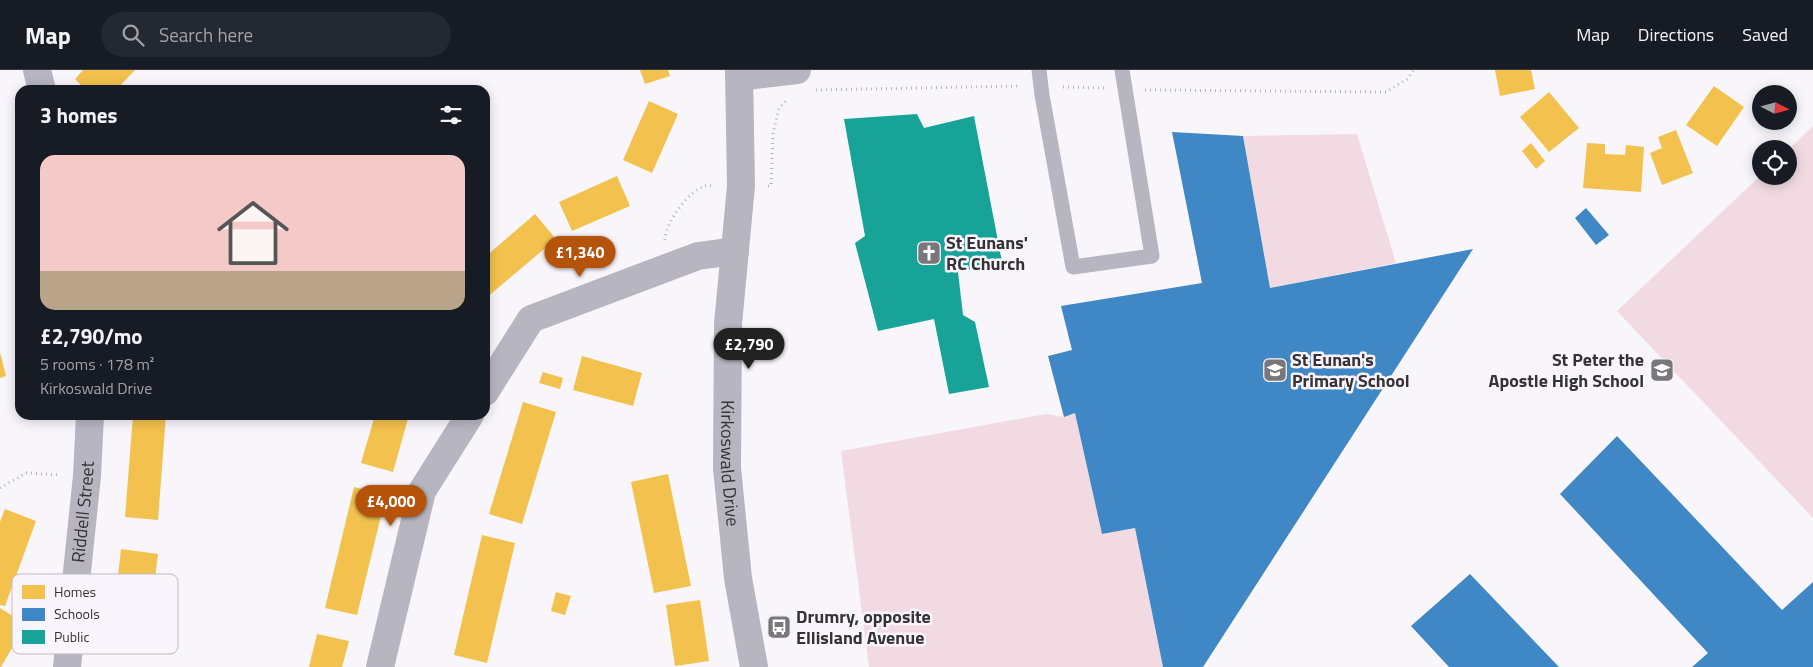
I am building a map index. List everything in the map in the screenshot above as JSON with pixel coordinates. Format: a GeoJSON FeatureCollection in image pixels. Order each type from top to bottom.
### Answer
{"type":"FeatureCollection","features":[{"type":"Feature","properties":{"kind":"street"},"geometry":{"type":"LineString","coordinates":[[37,70],[41,85]]}},
{"type":"Feature","properties":{"kind":"street"},"geometry":{"type":"LineString","coordinates":[[739,73],[804,80]]}},
{"type":"Feature","properties":{"kind":"street","name":"Kirkoswald Drive"},"geometry":{"type":"LineString","coordinates":[[739,73],[741,186],[728,324],[727,468],[738,578],[754,667]]}},
{"type":"Feature","properties":{"kind":"street"},"geometry":{"type":"LineString","coordinates":[[490,384],[531,319],[698,256],[735,251]]}},
{"type":"Feature","properties":{"kind":"street","name":"Riddell Street"},"geometry":{"type":"LineString","coordinates":[[77,574],[87,476],[90,420]]}},
{"type":"Feature","properties":{"kind":"street"},"geometry":{"type":"LineString","coordinates":[[380,667],[422,491],[467,420]]}},
{"type":"Feature","properties":{"kind":"street","name":"Riddell Street"},"geometry":{"type":"LineString","coordinates":[[67,667],[68,654]]}},
{"type":"Feature","properties":{"kind":"lane"},"geometry":{"type":"LineString","coordinates":[[1039,70],[1073,267],[1152,256],[1122,70]]}},
{"type":"Feature","properties":{"kind":"path"},"geometry":{"type":"LineString","coordinates":[[804,80],[894,87],[1041,86],[1125,89],[1386,92],[1406,79],[1414,70]]}},
{"type":"Feature","properties":{"kind":"path"},"geometry":{"type":"LineString","coordinates":[[665,269],[665,232],[685,200],[705,186],[771,186],[773,133],[779,108],[790,97]]}},
{"type":"Feature","properties":{"kind":"path"},"geometry":{"type":"LineString","coordinates":[[0,488],[26,473],[87,476]]}},
{"type":"Feature","properties":{"kind":"shaded area"},"geometry":{"type":"Polygon","coordinates":[[[1813,126],[1813,518],[1617,311],[1752,184],[1797,185],[1797,141],[1813,126]]]}},
{"type":"Feature","properties":{"kind":"shaded area"},"geometry":{"type":"Polygon","coordinates":[[[1357,134],[1396,263],[1270,288],[1243,136],[1357,134]]]}},
{"type":"Feature","properties":{"kind":"shaded area"},"geometry":{"type":"Polygon","coordinates":[[[1075,413],[1102,534],[1135,528],[1163,667],[869,667],[841,451],[1046,414],[1064,417],[1075,413]]]}},
{"type":"Feature","properties":{"kind":"building: Homes"},"geometry":{"type":"Polygon","coordinates":[[[83,70],[135,70],[121,85],[81,85],[75,79],[83,70]]]}},
{"type":"Feature","properties":{"kind":"building: Homes"},"geometry":{"type":"Polygon","coordinates":[[[640,70],[668,70],[670,76],[645,84],[640,70]]]}},
{"type":"Feature","properties":{"kind":"building: Homes"},"geometry":{"type":"Polygon","coordinates":[[[1495,70],[1531,70],[1535,89],[1500,96],[1495,70]]]}},
{"type":"Feature","properties":{"kind":"building: Homes"},"geometry":{"type":"Polygon","coordinates":[[[1714,86],[1744,107],[1717,146],[1686,125],[1714,86]]]}},
{"type":"Feature","properties":{"kind":"building: Homes"},"geometry":{"type":"Polygon","coordinates":[[[1549,92],[1579,128],[1549,152],[1520,117],[1549,92]]]}},
{"type":"Feature","properties":{"kind":"building: Homes"},"geometry":{"type":"Polygon","coordinates":[[[649,101],[678,114],[652,173],[623,160],[649,101]]]}},
{"type":"Feature","properties":{"kind":"building: Homes"},"geometry":{"type":"Polygon","coordinates":[[[1676,130],[1693,173],[1662,185],[1650,153],[1662,148],[1658,137],[1676,130]]]}},
{"type":"Feature","properties":{"kind":"building: Homes"},"geometry":{"type":"Polygon","coordinates":[[[1531,143],[1545,161],[1536,169],[1522,151],[1531,143]]]}},
{"type":"Feature","properties":{"kind":"building: Homes"},"geometry":{"type":"Polygon","coordinates":[[[1587,143],[1605,144],[1605,154],[1625,155],[1626,145],[1644,147],[1641,192],[1583,188],[1587,143]]]}},
{"type":"Feature","properties":{"kind":"building: Homes"},"geometry":{"type":"Polygon","coordinates":[[[617,176],[630,206],[572,231],[559,202],[617,176]]]}},
{"type":"Feature","properties":{"kind":"building: Homes"},"geometry":{"type":"Polygon","coordinates":[[[535,214],[556,239],[490,295],[490,253],[535,214]]]}},
{"type":"Feature","properties":{"kind":"building: Homes"},"geometry":{"type":"Polygon","coordinates":[[[0,352],[6,376],[0,378],[0,352]]]}},
{"type":"Feature","properties":{"kind":"building: Homes"},"geometry":{"type":"Polygon","coordinates":[[[582,356],[642,373],[633,406],[573,390],[582,356]]]}},
{"type":"Feature","properties":{"kind":"building: Homes"},"geometry":{"type":"Polygon","coordinates":[[[543,372],[563,378],[560,389],[539,383],[543,372]]]}},
{"type":"Feature","properties":{"kind":"building: Homes"},"geometry":{"type":"Polygon","coordinates":[[[523,402],[556,412],[522,524],[489,514],[523,402]]]}},
{"type":"Feature","properties":{"kind":"building: Homes"},"geometry":{"type":"Polygon","coordinates":[[[133,420],[166,420],[158,520],[125,517],[133,420]]]}},
{"type":"Feature","properties":{"kind":"building: Homes"},"geometry":{"type":"Polygon","coordinates":[[[374,420],[408,420],[393,472],[361,463],[374,420]]]}},
{"type":"Feature","properties":{"kind":"building: Homes"},"geometry":{"type":"Polygon","coordinates":[[[668,474],[691,586],[654,593],[631,482],[668,474]]]}},
{"type":"Feature","properties":{"kind":"building: Homes"},"geometry":{"type":"Polygon","coordinates":[[[354,487],[386,495],[357,615],[325,608],[354,487]]]}},
{"type":"Feature","properties":{"kind":"building: Homes"},"geometry":{"type":"Polygon","coordinates":[[[5,509],[36,521],[17,574],[12,574],[12,587],[5,606],[0,605],[0,522],[5,509]]]}},
{"type":"Feature","properties":{"kind":"building: Homes"},"geometry":{"type":"Polygon","coordinates":[[[482,535],[515,543],[487,663],[454,655],[482,535]]]}},
{"type":"Feature","properties":{"kind":"building: Homes"},"geometry":{"type":"Polygon","coordinates":[[[121,549],[158,554],[156,574],[118,574],[121,549]]]}},
{"type":"Feature","properties":{"kind":"building: Homes"},"geometry":{"type":"Polygon","coordinates":[[[556,592],[571,596],[565,615],[551,611],[556,592]]]}},
{"type":"Feature","properties":{"kind":"building: Homes"},"geometry":{"type":"Polygon","coordinates":[[[700,600],[709,661],[675,666],[666,605],[700,600]]]}},
{"type":"Feature","properties":{"kind":"building: Homes"},"geometry":{"type":"Polygon","coordinates":[[[0,608],[12,615],[12,648],[0,667],[0,608]]]}},
{"type":"Feature","properties":{"kind":"building: Homes"},"geometry":{"type":"Polygon","coordinates":[[[317,634],[349,641],[342,667],[309,667],[317,634]]]}},
{"type":"Feature","properties":{"kind":"building: Schools"},"geometry":{"type":"Polygon","coordinates":[[[1172,132],[1243,136],[1270,288],[1473,249],[1203,667],[1163,667],[1135,528],[1102,534],[1075,413],[1064,417],[1048,356],[1072,350],[1061,306],[1202,283],[1172,132]]]}},
{"type":"Feature","properties":{"kind":"building: Schools"},"geometry":{"type":"Polygon","coordinates":[[[1586,208],[1609,235],[1596,245],[1575,218],[1586,208]]]}},
{"type":"Feature","properties":{"kind":"building: Schools"},"geometry":{"type":"Polygon","coordinates":[[[1617,436],[1782,610],[1813,582],[1813,667],[1692,667],[1708,653],[1560,494],[1617,436]]]}},
{"type":"Feature","properties":{"kind":"building: Schools"},"geometry":{"type":"Polygon","coordinates":[[[1470,574],[1559,667],[1449,667],[1411,626],[1470,574]]]}},
{"type":"Feature","properties":{"kind":"building: Public","name":"St Eunans' RC Church"},"geometry":{"type":"Polygon","coordinates":[[[917,114],[924,128],[974,116],[1002,262],[958,272],[963,315],[975,322],[989,387],[949,394],[934,319],[878,331],[855,243],[865,236],[844,119],[917,114]]]}},
{"type":"Feature","properties":{"kind":"place","name":"St Eunans' RC Church"},"geometry":{"type":"Point","coordinates":[929,253]}},
{"type":"Feature","properties":{"kind":"place","name":"St Eunan's Primary School"},"geometry":{"type":"Point","coordinates":[1275,370]}},
{"type":"Feature","properties":{"kind":"place","name":"St Peter the Apostle High School"},"geometry":{"type":"Point","coordinates":[1662,370]}},
{"type":"Feature","properties":{"kind":"place","name":"Drumry, opposite Ellisland Avenue"},"geometry":{"type":"Point","coordinates":[779,627]}}]}
